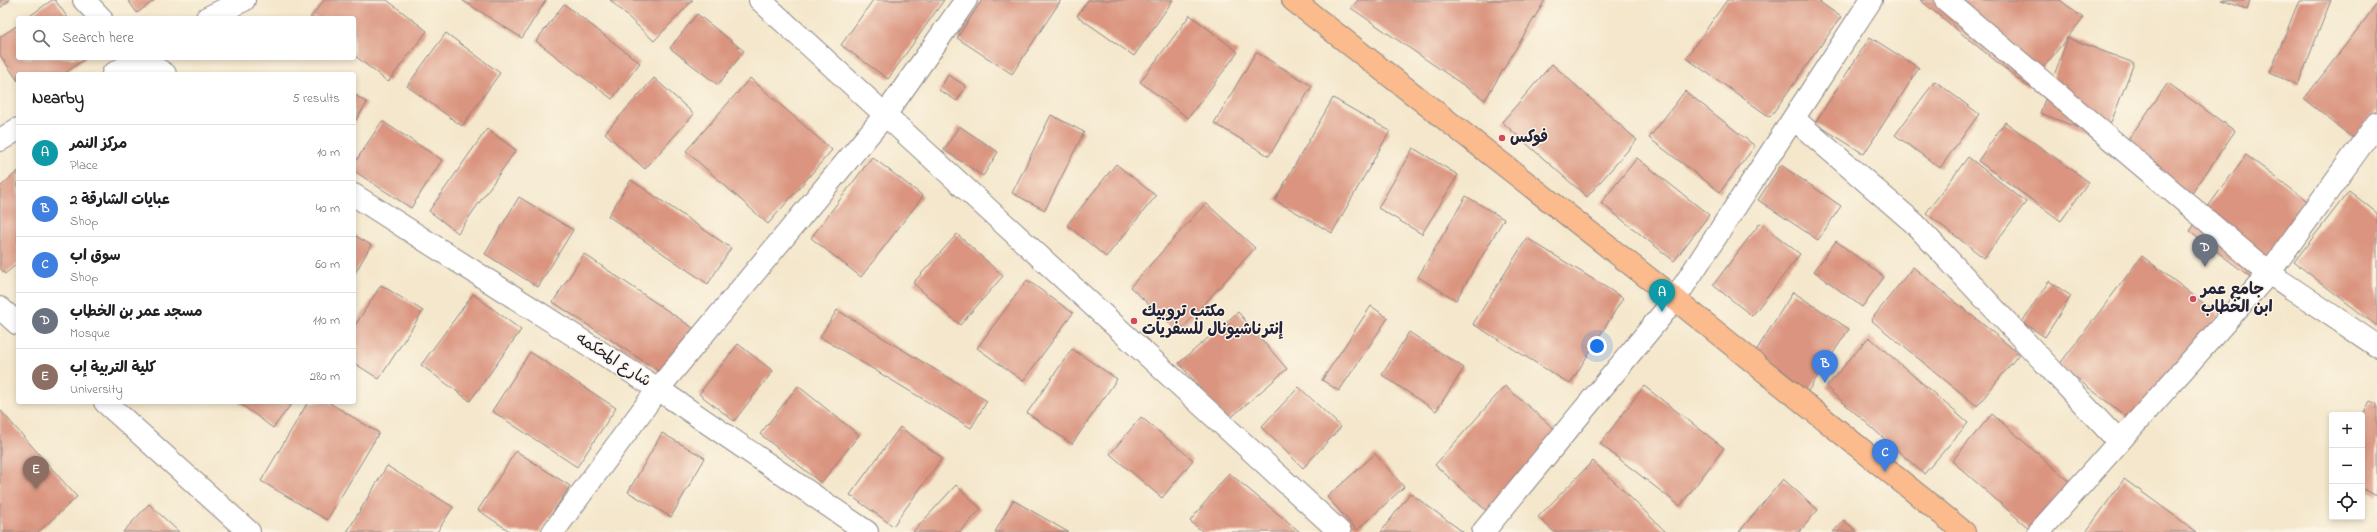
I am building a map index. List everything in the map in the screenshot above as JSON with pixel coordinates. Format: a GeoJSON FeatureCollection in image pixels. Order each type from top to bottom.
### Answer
{"type":"FeatureCollection","features":[{"type":"Feature","properties":{"kind":"main road"},"geometry":{"type":"LineString","coordinates":[[1293,0],[1675,299],[1964,532]]}},
{"type":"Feature","properties":{"kind":"street"},"geometry":{"type":"LineString","coordinates":[[84,0],[99,16]]}},
{"type":"Feature","properties":{"kind":"street"},"geometry":{"type":"LineString","coordinates":[[212,16],[244,0]]}},
{"type":"Feature","properties":{"kind":"street"},"geometry":{"type":"LineString","coordinates":[[760,0],[1340,532]]}},
{"type":"Feature","properties":{"kind":"street"},"geometry":{"type":"LineString","coordinates":[[552,532],[658,389],[884,115],[966,0]]}},
{"type":"Feature","properties":{"kind":"street"},"geometry":{"type":"LineString","coordinates":[[1483,532],[1675,299],[1871,0]]}},
{"type":"Feature","properties":{"kind":"street"},"geometry":{"type":"LineString","coordinates":[[1946,0],[2269,273],[2377,346]]}},
{"type":"Feature","properties":{"kind":"street"},"geometry":{"type":"LineString","coordinates":[[116,72],[137,60]]}},
{"type":"Feature","properties":{"kind":"street"},"geometry":{"type":"LineString","coordinates":[[143,60],[162,72]]}},
{"type":"Feature","properties":{"kind":"street"},"geometry":{"type":"LineString","coordinates":[[1794,118],[1914,223],[2119,442]]}},
{"type":"Feature","properties":{"kind":"street"},"geometry":{"type":"LineString","coordinates":[[2039,532],[2269,273],[2377,123]]}},
{"type":"Feature","properties":{"kind":"street"},"geometry":{"type":"LineString","coordinates":[[0,140],[16,130]]}},
{"type":"Feature","properties":{"kind":"street","name":"شارع المحكمه"},"geometry":{"type":"LineString","coordinates":[[356,196],[658,389],[868,532]]}},
{"type":"Feature","properties":{"kind":"street"},"geometry":{"type":"LineString","coordinates":[[0,308],[16,322]]}},
{"type":"Feature","properties":{"kind":"street"},"geometry":{"type":"LineString","coordinates":[[107,404],[250,532]]}},
{"type":"Feature","properties":{"kind":"building"},"geometry":{"type":"Polygon","coordinates":[[[0,0],[10,0],[0,8],[0,0]]]}},
{"type":"Feature","properties":{"kind":"building"},"geometry":{"type":"Polygon","coordinates":[[[52,0],[55,0],[67,16],[30,16],[52,0]]]}},
{"type":"Feature","properties":{"kind":"building"},"geometry":{"type":"Polygon","coordinates":[[[128,0],[155,0],[137,13],[128,0]]]}},
{"type":"Feature","properties":{"kind":"building"},"geometry":{"type":"Polygon","coordinates":[[[324,0],[387,0],[427,31],[388,82],[356,57],[356,16],[312,16],[324,0]]]}},
{"type":"Feature","properties":{"kind":"building"},"geometry":{"type":"Polygon","coordinates":[[[462,0],[546,0],[522,38],[462,0]]]}},
{"type":"Feature","properties":{"kind":"building"},"geometry":{"type":"Polygon","coordinates":[[[610,0],[693,0],[654,41],[610,0]]]}},
{"type":"Feature","properties":{"kind":"building"},"geometry":{"type":"Polygon","coordinates":[[[873,0],[944,0],[888,79],[841,45],[873,0]]]}},
{"type":"Feature","properties":{"kind":"building"},"geometry":{"type":"Polygon","coordinates":[[[982,0],[1061,0],[1012,74],[957,38],[982,0]]]}},
{"type":"Feature","properties":{"kind":"building"},"geometry":{"type":"Polygon","coordinates":[[[1088,0],[1173,0],[1134,56],[1077,16],[1088,0]]]}},
{"type":"Feature","properties":{"kind":"building"},"geometry":{"type":"Polygon","coordinates":[[[1358,0],[1545,0],[1485,100],[1351,8],[1358,0]]]}},
{"type":"Feature","properties":{"kind":"building"},"geometry":{"type":"Polygon","coordinates":[[[1727,0],[1817,0],[1841,17],[1770,117],[1686,58],[1727,0]]]}},
{"type":"Feature","properties":{"kind":"building"},"geometry":{"type":"Polygon","coordinates":[[[1920,0],[2060,0],[2083,18],[2028,87],[1920,0]]]}},
{"type":"Feature","properties":{"kind":"building"},"geometry":{"type":"Polygon","coordinates":[[[2221,0],[2250,0],[2247,9],[2221,0]]]}},
{"type":"Feature","properties":{"kind":"building"},"geometry":{"type":"Polygon","coordinates":[[[2299,0],[2331,0],[2298,85],[2270,73],[2299,0]]]}},
{"type":"Feature","properties":{"kind":"building"},"geometry":{"type":"Polygon","coordinates":[[[564,4],[640,63],[612,99],[536,41],[564,4]]]}},
{"type":"Feature","properties":{"kind":"building"},"geometry":{"type":"Polygon","coordinates":[[[2377,4],[2377,109],[2354,139],[2304,99],[2377,4]]]}},
{"type":"Feature","properties":{"kind":"building"},"geometry":{"type":"Polygon","coordinates":[[[697,14],[744,51],[718,85],[670,48],[697,14]]]}},
{"type":"Feature","properties":{"kind":"building"},"geometry":{"type":"Polygon","coordinates":[[[1190,15],[1238,52],[1188,118],[1140,82],[1190,15]]]}},
{"type":"Feature","properties":{"kind":"building"},"geometry":{"type":"Polygon","coordinates":[[[16,26],[16,60],[83,60],[67,72],[16,72],[16,78],[0,55],[0,37],[16,26]]]}},
{"type":"Feature","properties":{"kind":"building"},"geometry":{"type":"Polygon","coordinates":[[[446,33],[500,73],[462,126],[407,86],[446,33]]]}},
{"type":"Feature","properties":{"kind":"building"},"geometry":{"type":"Polygon","coordinates":[[[1870,37],[1919,68],[1864,154],[1815,123],[1870,37]]]}},
{"type":"Feature","properties":{"kind":"building"},"geometry":{"type":"Polygon","coordinates":[[[2068,38],[2134,63],[2105,138],[2040,113],[2068,38]]]}},
{"type":"Feature","properties":{"kind":"building"},"geometry":{"type":"Polygon","coordinates":[[[1256,52],[1312,86],[1269,156],[1214,123],[1256,52]]]}},
{"type":"Feature","properties":{"kind":"building"},"geometry":{"type":"Polygon","coordinates":[[[1552,64],[1637,140],[1587,197],[1502,122],[1552,64]]]}},
{"type":"Feature","properties":{"kind":"building"},"geometry":{"type":"Polygon","coordinates":[[[948,75],[966,86],[957,101],[939,90],[948,75]]]}},
{"type":"Feature","properties":{"kind":"building"},"geometry":{"type":"Polygon","coordinates":[[[654,78],[694,114],[645,169],[605,133],[654,78]]]}},
{"type":"Feature","properties":{"kind":"building"},"geometry":{"type":"Polygon","coordinates":[[[750,78],[832,150],[768,224],[686,151],[750,78]]]}},
{"type":"Feature","properties":{"kind":"building"},"geometry":{"type":"Polygon","coordinates":[[[1935,81],[1979,114],[1940,168],[1895,135],[1935,81]]]}},
{"type":"Feature","properties":{"kind":"building"},"geometry":{"type":"Polygon","coordinates":[[[2168,83],[2235,131],[2188,199],[2120,151],[2168,83]]]}},
{"type":"Feature","properties":{"kind":"building"},"geometry":{"type":"Polygon","coordinates":[[[1685,91],[1755,146],[1720,192],[1649,138],[1685,91]]]}},
{"type":"Feature","properties":{"kind":"building"},"geometry":{"type":"Polygon","coordinates":[[[356,95],[367,103],[356,120],[356,95]]]}},
{"type":"Feature","properties":{"kind":"building"},"geometry":{"type":"Polygon","coordinates":[[[1333,98],[1390,131],[1332,233],[1275,200],[1333,98]]]}},
{"type":"Feature","properties":{"kind":"building"},"geometry":{"type":"Polygon","coordinates":[[[1051,115],[1084,132],[1045,210],[1012,193],[1051,115]]]}},
{"type":"Feature","properties":{"kind":"building"},"geometry":{"type":"Polygon","coordinates":[[[382,121],[442,160],[411,208],[356,172],[356,161],[382,121]]]}},
{"type":"Feature","properties":{"kind":"building"},"geometry":{"type":"Polygon","coordinates":[[[2005,122],[2089,182],[2061,221],[1978,161],[2005,122]]]}},
{"type":"Feature","properties":{"kind":"building"},"geometry":{"type":"Polygon","coordinates":[[[959,126],[998,152],[983,176],[944,150],[959,126]]]}},
{"type":"Feature","properties":{"kind":"building"},"geometry":{"type":"Polygon","coordinates":[[[487,129],[516,150],[458,233],[429,211],[487,129]]]}},
{"type":"Feature","properties":{"kind":"building"},"geometry":{"type":"Polygon","coordinates":[[[1413,148],[1458,175],[1422,234],[1378,208],[1413,148]]]}},
{"type":"Feature","properties":{"kind":"building"},"geometry":{"type":"Polygon","coordinates":[[[2246,155],[2310,203],[2253,279],[2190,231],[2246,155]]]}},
{"type":"Feature","properties":{"kind":"building"},"geometry":{"type":"Polygon","coordinates":[[[872,157],[923,196],[861,277],[811,238],[872,157]]]}},
{"type":"Feature","properties":{"kind":"building"},"geometry":{"type":"Polygon","coordinates":[[[1968,157],[2026,202],[1984,258],[1926,213],[1968,157]]]}},
{"type":"Feature","properties":{"kind":"building"},"geometry":{"type":"Polygon","coordinates":[[[1637,158],[1709,215],[1674,261],[1601,203],[1637,158]]]}},
{"type":"Feature","properties":{"kind":"building"},"geometry":{"type":"Polygon","coordinates":[[[1116,164],[1156,196],[1106,257],[1067,225],[1116,164]]]}},
{"type":"Feature","properties":{"kind":"building"},"geometry":{"type":"Polygon","coordinates":[[[1781,165],[1841,206],[1818,240],[1758,200],[1781,165]]]}},
{"type":"Feature","properties":{"kind":"building"},"geometry":{"type":"Polygon","coordinates":[[[16,173],[16,265],[5,274],[0,268],[0,187],[16,173]]]}},
{"type":"Feature","properties":{"kind":"building"},"geometry":{"type":"Polygon","coordinates":[[[631,180],[731,248],[708,284],[608,216],[631,180]]]}},
{"type":"Feature","properties":{"kind":"building"},"geometry":{"type":"Polygon","coordinates":[[[2349,191],[2377,213],[2377,326],[2294,262],[2349,191]]]}},
{"type":"Feature","properties":{"kind":"building"},"geometry":{"type":"Polygon","coordinates":[[[1466,196],[1504,219],[1456,300],[1418,277],[1466,196]]]}},
{"type":"Feature","properties":{"kind":"building"},"geometry":{"type":"Polygon","coordinates":[[[519,197],[573,230],[538,287],[485,254],[519,197]]]}},
{"type":"Feature","properties":{"kind":"building"},"geometry":{"type":"Polygon","coordinates":[[[1206,203],[1255,248],[1179,332],[1130,287],[1206,203]]]}},
{"type":"Feature","properties":{"kind":"building"},"geometry":{"type":"Polygon","coordinates":[[[1760,223],[1800,254],[1752,316],[1713,285],[1760,223]]]}},
{"type":"Feature","properties":{"kind":"building"},"geometry":{"type":"Polygon","coordinates":[[[957,234],[1003,276],[960,325],[913,283],[957,234]]]}},
{"type":"Feature","properties":{"kind":"building"},"geometry":{"type":"Polygon","coordinates":[[[356,236],[371,245],[356,271],[356,236]]]}},
{"type":"Feature","properties":{"kind":"building"},"geometry":{"type":"Polygon","coordinates":[[[1527,238],[1623,298],[1570,384],[1473,324],[1527,238]]]}},
{"type":"Feature","properties":{"kind":"building"},"geometry":{"type":"Polygon","coordinates":[[[1836,241],[1884,277],[1862,307],[1814,271],[1836,241]]]}},
{"type":"Feature","properties":{"kind":"building"},"geometry":{"type":"Polygon","coordinates":[[[584,254],[696,330],[666,376],[553,302],[584,254]]]}},
{"type":"Feature","properties":{"kind":"building"},"geometry":{"type":"Polygon","coordinates":[[[2142,256],[2219,315],[2136,424],[2059,365],[2142,256]]]}},
{"type":"Feature","properties":{"kind":"building"},"geometry":{"type":"Polygon","coordinates":[[[1913,267],[2019,354],[1977,406],[1871,320],[1913,267]]]}},
{"type":"Feature","properties":{"kind":"building"},"geometry":{"type":"Polygon","coordinates":[[[1027,280],[1073,313],[1023,381],[977,348],[1027,280]]]}},
{"type":"Feature","properties":{"kind":"building"},"geometry":{"type":"Polygon","coordinates":[[[2049,281],[2071,296],[2045,337],[2022,322],[2049,281]]]}},
{"type":"Feature","properties":{"kind":"building"},"geometry":{"type":"Polygon","coordinates":[[[381,285],[423,311],[379,379],[356,364],[356,324],[381,285]]]}},
{"type":"Feature","properties":{"kind":"building"},"geometry":{"type":"Polygon","coordinates":[[[1793,292],[1849,329],[1804,397],[1749,362],[1793,292]]]}},
{"type":"Feature","properties":{"kind":"building"},"geometry":{"type":"Polygon","coordinates":[[[473,294],[521,330],[470,401],[421,365],[473,294]]]}},
{"type":"Feature","properties":{"kind":"building"},"geometry":{"type":"Polygon","coordinates":[[[1371,306],[1388,318],[1339,391],[1322,380],[1371,306]]]}},
{"type":"Feature","properties":{"kind":"building"},"geometry":{"type":"Polygon","coordinates":[[[837,310],[987,401],[971,428],[820,337],[837,310]]]}},
{"type":"Feature","properties":{"kind":"building"},"geometry":{"type":"Polygon","coordinates":[[[1238,312],[1287,369],[1227,421],[1179,363],[1238,312]]]}},
{"type":"Feature","properties":{"kind":"building"},"geometry":{"type":"Polygon","coordinates":[[[1409,332],[1464,368],[1436,411],[1382,375],[1409,332]]]}},
{"type":"Feature","properties":{"kind":"building"},"geometry":{"type":"Polygon","coordinates":[[[1869,337],[1968,423],[1924,474],[1826,387],[1869,337]]]}},
{"type":"Feature","properties":{"kind":"building"},"geometry":{"type":"Polygon","coordinates":[[[738,344],[773,371],[734,421],[699,394],[738,344]]]}},
{"type":"Feature","properties":{"kind":"building"},"geometry":{"type":"Polygon","coordinates":[[[1072,349],[1117,379],[1072,444],[1027,413],[1072,349]]]}},
{"type":"Feature","properties":{"kind":"building"},"geometry":{"type":"Polygon","coordinates":[[[530,352],[616,408],[577,467],[492,411],[530,352]]]}},
{"type":"Feature","properties":{"kind":"building"},"geometry":{"type":"Polygon","coordinates":[[[798,386],[859,435],[821,483],[760,434],[798,386]]]}},
{"type":"Feature","properties":{"kind":"building"},"geometry":{"type":"Polygon","coordinates":[[[1505,386],[1559,433],[1489,513],[1435,465],[1505,386]]]}},
{"type":"Feature","properties":{"kind":"building"},"geometry":{"type":"Polygon","coordinates":[[[1644,386],[1724,448],[1680,506],[1600,444],[1644,386]]]}},
{"type":"Feature","properties":{"kind":"building"},"geometry":{"type":"Polygon","coordinates":[[[1299,387],[1341,427],[1303,468],[1261,427],[1299,387]]]}},
{"type":"Feature","properties":{"kind":"building"},"geometry":{"type":"Polygon","coordinates":[[[2370,401],[2377,404],[2377,496],[2365,490],[2364,412],[2370,401]]]}},
{"type":"Feature","properties":{"kind":"building"},"geometry":{"type":"Polygon","coordinates":[[[241,404],[291,404],[273,428],[241,404]]]}},
{"type":"Feature","properties":{"kind":"building"},"geometry":{"type":"Polygon","coordinates":[[[307,404],[331,404],[379,433],[327,520],[261,481],[307,404]]]}},
{"type":"Feature","properties":{"kind":"building"},"geometry":{"type":"Polygon","coordinates":[[[0,410],[77,497],[38,532],[0,532],[0,410]]]}},
{"type":"Feature","properties":{"kind":"building"},"geometry":{"type":"Polygon","coordinates":[[[1992,414],[2083,493],[2033,532],[1952,461],[1992,414]]]}},
{"type":"Feature","properties":{"kind":"building"},"geometry":{"type":"Polygon","coordinates":[[[1141,417],[1193,460],[1162,498],[1110,454],[1141,417]]]}},
{"type":"Feature","properties":{"kind":"building"},"geometry":{"type":"Polygon","coordinates":[[[900,427],[942,458],[893,526],[850,495],[900,427]]]}},
{"type":"Feature","properties":{"kind":"building"},"geometry":{"type":"Polygon","coordinates":[[[662,433],[705,458],[671,517],[628,492],[662,433]]]}},
{"type":"Feature","properties":{"kind":"building"},"geometry":{"type":"Polygon","coordinates":[[[516,451],[570,486],[540,532],[511,532],[478,510],[516,451]]]}},
{"type":"Feature","properties":{"kind":"building"},"geometry":{"type":"Polygon","coordinates":[[[1375,454],[1404,487],[1357,530],[1327,497],[1375,454]]]}},
{"type":"Feature","properties":{"kind":"building"},"geometry":{"type":"Polygon","coordinates":[[[1593,461],[1666,532],[1554,532],[1538,517],[1593,461]]]}},
{"type":"Feature","properties":{"kind":"building"},"geometry":{"type":"Polygon","coordinates":[[[387,466],[453,507],[437,532],[347,532],[387,466]]]}},
{"type":"Feature","properties":{"kind":"building"},"geometry":{"type":"Polygon","coordinates":[[[1229,473],[1300,532],[1203,532],[1190,521],[1229,473]]]}},
{"type":"Feature","properties":{"kind":"building"},"geometry":{"type":"Polygon","coordinates":[[[1783,479],[1818,510],[1799,532],[1739,532],[1783,479]]]}},
{"type":"Feature","properties":{"kind":"building"},"geometry":{"type":"Polygon","coordinates":[[[2124,479],[2197,532],[2086,532],[2124,479]]]}},
{"type":"Feature","properties":{"kind":"building"},"geometry":{"type":"Polygon","coordinates":[[[956,485],[981,509],[960,532],[913,532],[956,485]]]}},
{"type":"Feature","properties":{"kind":"building"},"geometry":{"type":"Polygon","coordinates":[[[1410,493],[1463,532],[1381,532],[1410,493]]]}},
{"type":"Feature","properties":{"kind":"building"},"geometry":{"type":"Polygon","coordinates":[[[1013,500],[1068,532],[995,532],[1013,500]]]}},
{"type":"Feature","properties":{"kind":"building"},"geometry":{"type":"Polygon","coordinates":[[[149,504],[179,532],[123,532],[149,504]]]}},
{"type":"Feature","properties":{"kind":"building"},"geometry":{"type":"Polygon","coordinates":[[[1844,520],[1857,532],[1833,532],[1844,520]]]}},
{"type":"Feature","properties":{"kind":"place","name":"فوكس"},"geometry":{"type":"Point","coordinates":[1502,138]}},
{"type":"Feature","properties":{"kind":"place","name":"مسجد عمر بن الخطاب"},"geometry":{"type":"Point","coordinates":[2205,267]}},
{"type":"Feature","properties":{"kind":"place","name":"جامع عمر ابن الخطاب"},"geometry":{"type":"Point","coordinates":[2193,299]}},
{"type":"Feature","properties":{"kind":"place","name":"مركز النمر"},"geometry":{"type":"Point","coordinates":[1662,312]}},
{"type":"Feature","properties":{"kind":"place","name":"مكتب تروبيك إنترناشيونال للسفريات"},"geometry":{"type":"Point","coordinates":[1134,321]}},
{"type":"Feature","properties":{"kind":"place","name":"عبايات الشارقة 2"},"geometry":{"type":"Point","coordinates":[1825,383]}},
{"type":"Feature","properties":{"kind":"place","name":"سوق اب"},"geometry":{"type":"Point","coordinates":[1885,472]}},
{"type":"Feature","properties":{"kind":"place","name":"كلية التربية إب"},"geometry":{"type":"Point","coordinates":[36,489]}}]}
